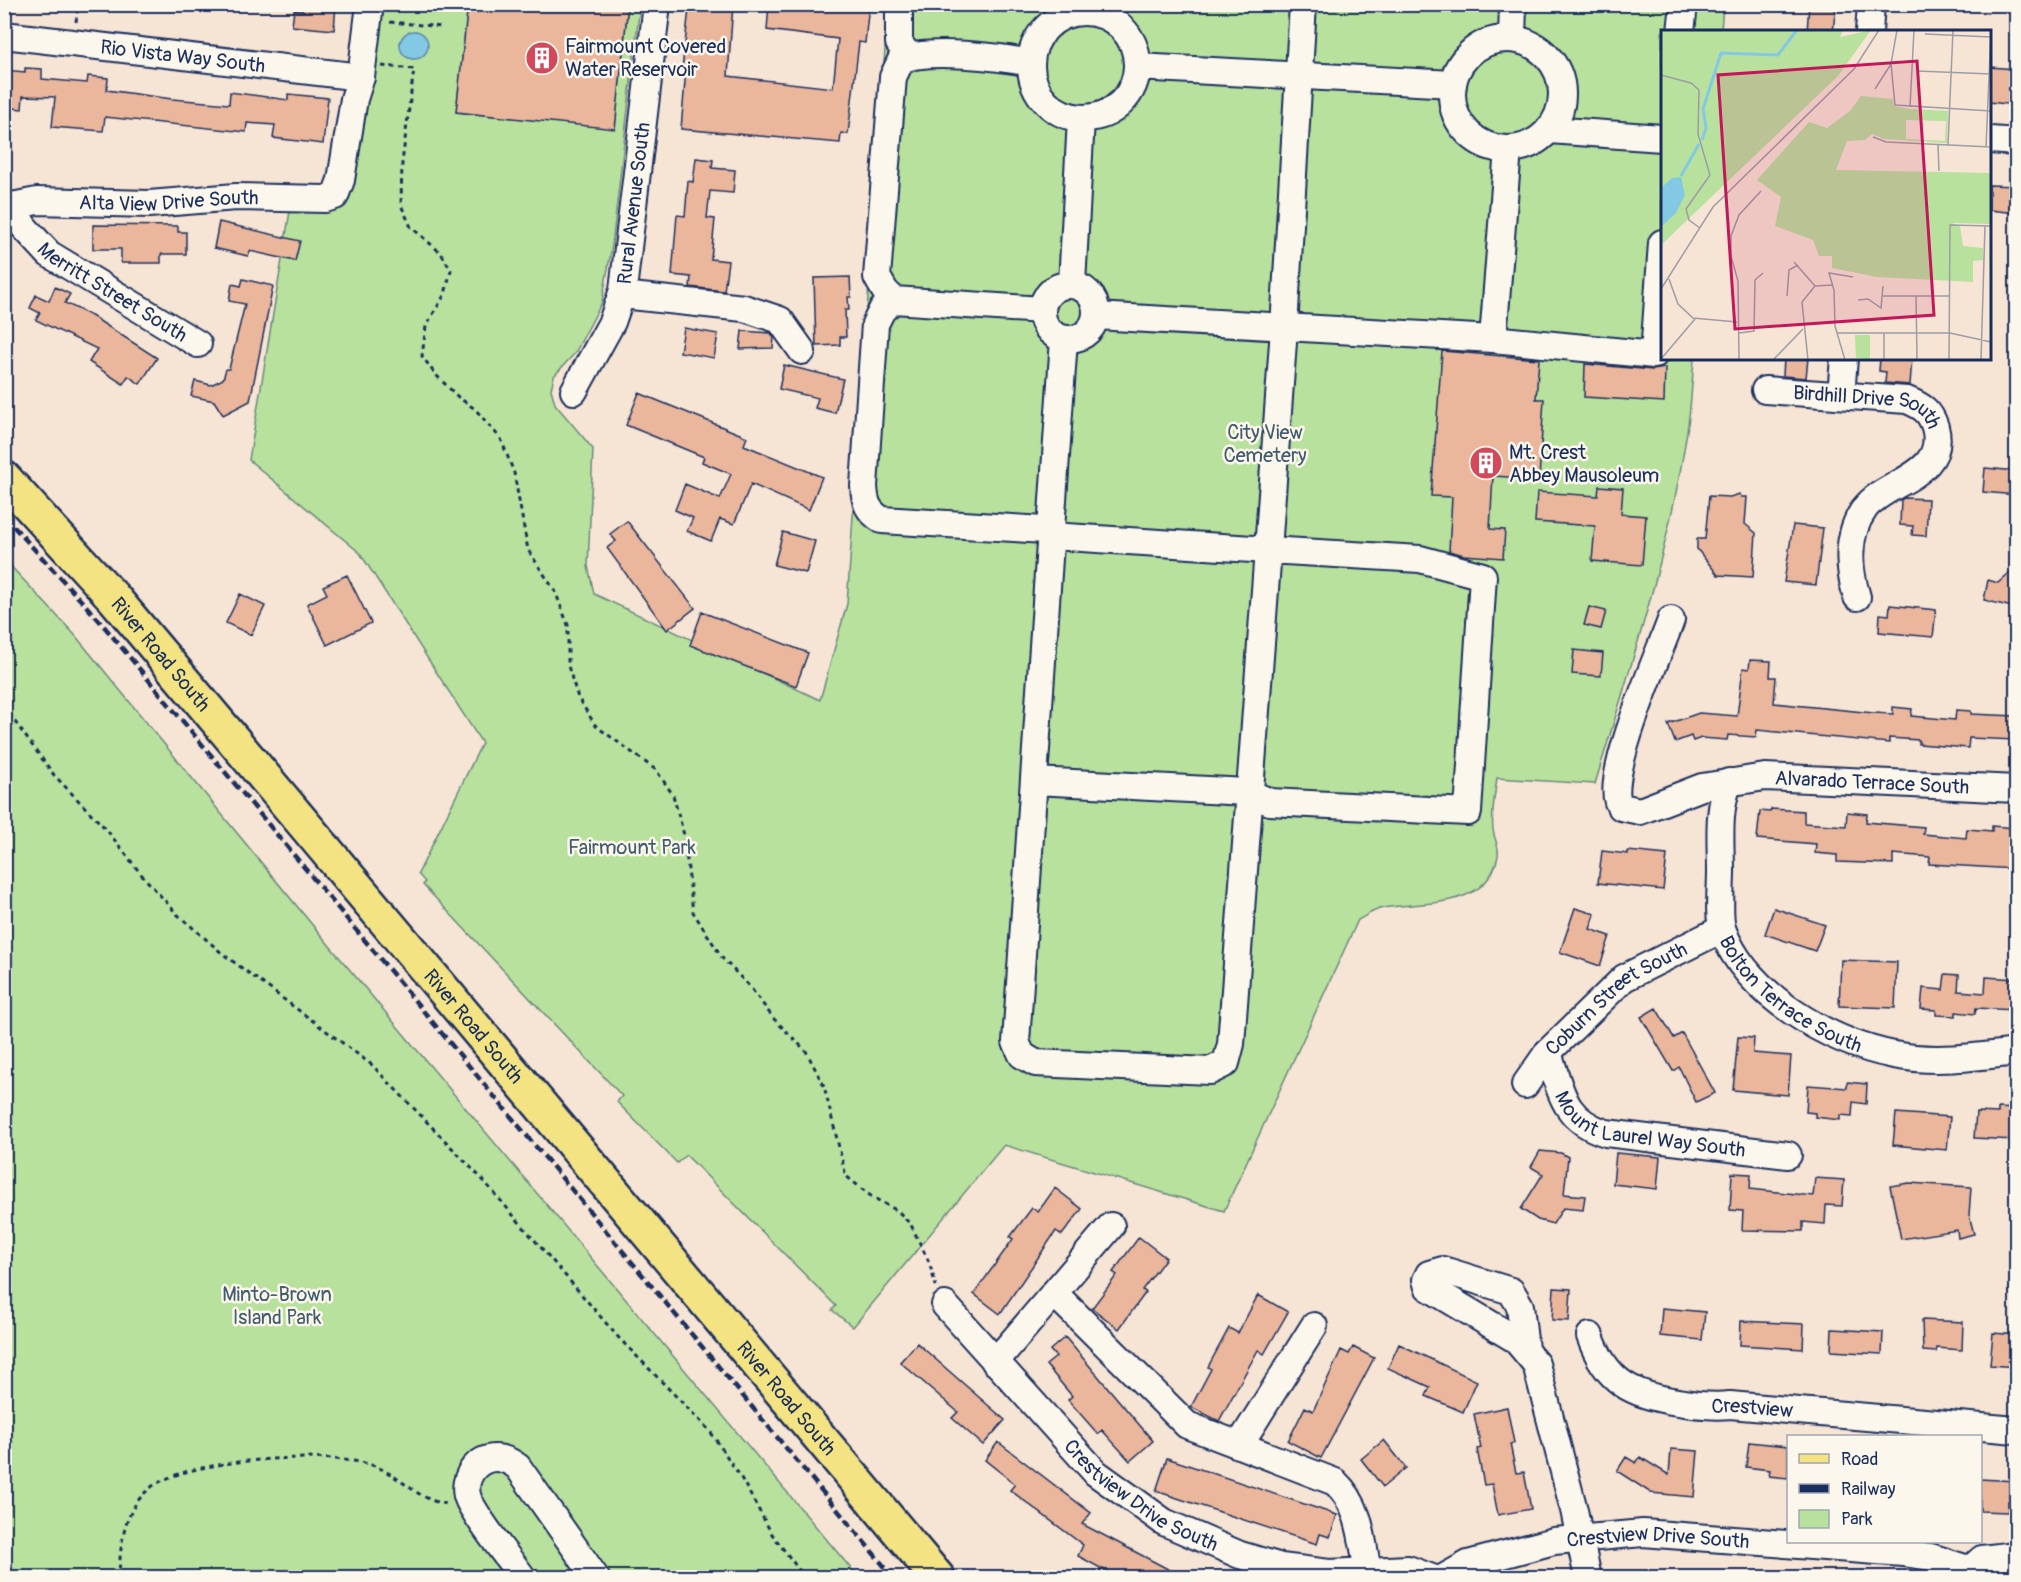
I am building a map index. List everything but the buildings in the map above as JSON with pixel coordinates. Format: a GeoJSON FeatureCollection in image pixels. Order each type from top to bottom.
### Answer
{"type":"FeatureCollection","features":[{"type":"Feature","properties":{"kind":"main road","name":"River Road South"},"geometry":{"type":"LineString","coordinates":[[4,478],[25,497],[129,615],[938,1578]]}},
{"type":"Feature","properties":{"kind":"street","name":"Rural Avenue South"},"geometry":{"type":"LineString","coordinates":[[574,390],[612,322],[622,295],[657,4]]}},
{"type":"Feature","properties":{"kind":"street"},"geometry":{"type":"LineString","coordinates":[[899,4],[899,43],[909,56]]}},
{"type":"Feature","properties":{"kind":"street"},"geometry":{"type":"LineString","coordinates":[[1064,339],[1016,1042],[1022,1055],[1035,1063],[1210,1071],[1226,1063],[1231,1044],[1247,792],[1284,328],[1303,4]]}},
{"type":"Feature","properties":{"kind":"street"},"geometry":{"type":"LineString","coordinates":[[1512,39],[1513,4]]}},
{"type":"Feature","properties":{"kind":"street"},"geometry":{"type":"LineString","coordinates":[[1681,30],[1684,4]]}},
{"type":"Feature","properties":{"kind":"street"},"geometry":{"type":"LineString","coordinates":[[1869,30],[1871,4]]}},
{"type":"Feature","properties":{"kind":"street"},"geometry":{"type":"LineString","coordinates":[[1086,8],[1117,23],[1128,36],[1135,51],[1137,67],[1134,84],[1126,98],[1113,110],[1098,117],[1081,119],[1058,111],[1039,95],[1032,80],[1030,63],[1034,46],[1042,32],[1062,17],[1086,8]]}},
{"type":"Feature","properties":{"kind":"street"},"geometry":{"type":"LineString","coordinates":[[372,65],[377,13]]}},
{"type":"Feature","properties":{"kind":"street","name":"Rio Vista Way South"},"geometry":{"type":"LineString","coordinates":[[4,35],[372,65]]}},
{"type":"Feature","properties":{"kind":"street"},"geometry":{"type":"LineString","coordinates":[[1512,39],[1543,52],[1554,65],[1560,81],[1562,98],[1558,115],[1549,130],[1531,144],[1508,149],[1485,144],[1465,130],[1456,116],[1452,100],[1453,84],[1458,68],[1481,46],[1496,40],[1512,39]]}},
{"type":"Feature","properties":{"kind":"street"},"geometry":{"type":"LineString","coordinates":[[1030,63],[1012,59],[921,54],[901,60],[893,77],[877,277],[885,291],[894,300],[1042,310]]}},
{"type":"Feature","properties":{"kind":"street","name":"Alta View Drive South"},"geometry":{"type":"LineString","coordinates":[[8,204],[37,201],[149,204],[236,197],[325,199],[334,196],[341,180],[354,99],[372,65]]}},
{"type":"Feature","properties":{"kind":"street"},"geometry":{"type":"LineString","coordinates":[[1137,67],[1453,84]]}},
{"type":"Feature","properties":{"kind":"street"},"geometry":{"type":"LineString","coordinates":[[1072,284],[1081,119]]}},
{"type":"Feature","properties":{"kind":"street"},"geometry":{"type":"LineString","coordinates":[[1549,130],[1661,138]]}},
{"type":"Feature","properties":{"kind":"street"},"geometry":{"type":"LineString","coordinates":[[1991,140],[2016,141]]}},
{"type":"Feature","properties":{"kind":"street"},"geometry":{"type":"LineString","coordinates":[[1493,339],[1508,149]]}},
{"type":"Feature","properties":{"kind":"street","name":"Merritt Street South"},"geometry":{"type":"LineString","coordinates":[[8,204],[27,232],[49,254],[198,344]]}},
{"type":"Feature","properties":{"kind":"street"},"geometry":{"type":"LineString","coordinates":[[1096,316],[1493,339],[1654,355],[1661,257]]}},
{"type":"Feature","properties":{"kind":"street"},"geometry":{"type":"LineString","coordinates":[[1072,284],[1081,287],[1093,299],[1096,316],[1094,324],[1082,336],[1064,339],[1048,330],[1042,310],[1047,295],[1054,288],[1072,284]]}},
{"type":"Feature","properties":{"kind":"street"},"geometry":{"type":"LineString","coordinates":[[622,295],[744,309],[780,320],[802,351]]}},
{"type":"Feature","properties":{"kind":"street"},"geometry":{"type":"LineString","coordinates":[[894,300],[882,310],[875,324],[864,486],[865,501],[870,512],[882,520],[1044,530],[1052,536],[1420,559],[1483,576],[1468,812],[1270,802],[1247,792],[1035,781]]}},
{"type":"Feature","properties":{"kind":"street"},"geometry":{"type":"LineString","coordinates":[[1841,394],[1844,360]]}},
{"type":"Feature","properties":{"kind":"street","name":"Birdhill Drive South"},"geometry":{"type":"LineString","coordinates":[[1765,390],[1907,400],[1923,406],[1932,417],[1936,433],[1934,452],[1925,465],[1914,476],[1866,506],[1858,519],[1849,561],[1857,597]]}},
{"type":"Feature","properties":{"kind":"street","name":"Alvarado Terrace South"},"geometry":{"type":"LineString","coordinates":[[1671,620],[1625,745],[1615,780],[1617,803],[1628,810],[1640,811],[1687,792],[1729,782],[1766,777],[2016,789]]}},
{"type":"Feature","properties":{"kind":"street","name":"Bolton Terrace South"},"geometry":{"type":"LineString","coordinates":[[1729,782],[1723,796],[1721,824],[1722,929],[1739,961],[1763,991],[1800,1016],[1843,1038],[1894,1055],[1948,1058],[2016,1052]]}},
{"type":"Feature","properties":{"kind":"street","name":"Coburn Street South"},"geometry":{"type":"LineString","coordinates":[[1525,1085],[1548,1053],[1624,978],[1722,929]]}},
{"type":"Feature","properties":{"kind":"street","name":"Mount Laurel Way South"},"geometry":{"type":"LineString","coordinates":[[1548,1053],[1562,1095],[1572,1114],[1587,1127],[1606,1133],[1788,1155]]}},
{"type":"Feature","properties":{"kind":"street"},"geometry":{"type":"LineString","coordinates":[[995,1362],[1111,1226]]}},
{"type":"Feature","properties":{"kind":"street"},"geometry":{"type":"LineString","coordinates":[[1054,1293],[1178,1419],[1187,1425],[1321,1475],[1335,1482],[1347,1493],[1356,1510],[1354,1575]]}},
{"type":"Feature","properties":{"kind":"street","name":"Crestview Drive South"},"geometry":{"type":"LineString","coordinates":[[945,1305],[1096,1473],[1164,1522],[1250,1558],[1281,1567],[1354,1575],[1408,1569],[1432,1578]]}},
{"type":"Feature","properties":{"kind":"street"},"geometry":{"type":"LineString","coordinates":[[1240,1444],[1314,1326]]}},
{"type":"Feature","properties":{"kind":"street","name":"Crestview"},"geometry":{"type":"LineString","coordinates":[[1590,1336],[1598,1357],[1622,1385],[1647,1398],[1711,1407],[1730,1405],[2016,1430]]}},
{"type":"Feature","properties":{"kind":"street"},"geometry":{"type":"LineString","coordinates":[[1525,1349],[1536,1364],[1542,1381],[1581,1538],[1588,1578]]}},
{"type":"Feature","properties":{"kind":"street"},"geometry":{"type":"LineString","coordinates":[[523,1578],[468,1500],[468,1476],[479,1463],[495,1458],[512,1462],[596,1578]]}},
{"type":"Feature","properties":{"kind":"street","name":"Crestview Drive South"},"geometry":{"type":"LineString","coordinates":[[1443,1578],[1468,1564],[1554,1541],[1643,1533],[1903,1553],[1931,1557],[1964,1573],[1982,1559],[2016,1555]]}},
{"type":"Feature","properties":{"kind":"path"},"geometry":{"type":"LineString","coordinates":[[377,13],[443,27]]}},
{"type":"Feature","properties":{"kind":"path"},"geometry":{"type":"LineString","coordinates":[[372,65],[414,69],[402,163],[401,205],[411,227],[441,253],[451,270],[445,294],[426,326],[422,356],[435,374],[458,397],[475,409],[501,439],[514,473],[528,550],[555,591],[568,625],[568,666],[578,698],[596,726],[656,770],[673,795],[684,835],[693,912],[723,959],[750,987],[774,1019],[806,1051],[824,1086],[846,1176],[872,1197],[898,1211],[911,1225],[945,1305]]}},
{"type":"Feature","properties":{"kind":"path"},"geometry":{"type":"LineString","coordinates":[[4,707],[54,775],[106,829],[141,874],[177,914],[229,959],[372,1065],[483,1180],[603,1320],[710,1431],[740,1476],[772,1534],[805,1578]]}},
{"type":"Feature","properties":{"kind":"path"},"geometry":{"type":"LineString","coordinates":[[119,1578],[125,1527],[140,1499],[159,1482],[207,1467],[268,1460],[347,1460],[380,1468],[436,1502],[451,1505],[468,1500]]}},
{"type":"Feature","properties":{"kind":"green space","name":"City View Cemetery"},"geometry":{"type":"Polygon","coordinates":[[[383,5],[468,5],[456,112],[615,128],[628,5],[640,5],[612,246],[602,302],[575,353],[554,376],[551,389],[555,404],[593,449],[588,566],[594,594],[820,700],[847,604],[888,5],[1723,5],[1721,30],[1661,30],[1661,360],[1694,360],[1691,395],[1670,521],[1635,653],[1595,784],[1497,778],[1493,823],[1498,856],[1490,876],[1479,888],[1450,900],[1383,908],[1358,920],[1224,1211],[1004,1145],[853,1327],[832,1310],[836,1306],[686,1155],[677,1163],[617,1102],[622,1096],[423,885],[425,882],[418,874],[482,743],[360,553],[249,460],[290,211],[343,205],[361,104],[372,82],[383,5]],[[416,31],[411,32],[400,43],[405,56],[413,59],[426,39],[416,31]]]}},
{"type":"Feature","properties":{"kind":"green space","name":"Minto-Brown Island Park"},"geometry":{"type":"Polygon","coordinates":[[[4,559],[74,634],[314,927],[858,1577],[5,1577],[4,559]]]}},
{"type":"Feature","properties":{"kind":"water"},"geometry":{"type":"Polygon","coordinates":[[[414,31],[424,35],[428,45],[424,55],[414,59],[404,55],[400,45],[404,35],[414,31]]]}},
{"type":"Feature","properties":{"kind":"railway"},"geometry":{"type":"LineString","coordinates":[[4,516],[98,619],[894,1578]]}},
{"type":"Feature","properties":{"kind":"place","name":"Fairmount Covered Water Reservoir"},"geometry":{"type":"Point","coordinates":[542,58]}},
{"type":"Feature","properties":{"kind":"place","name":"Mt. Crest Abbey Mausoleum"},"geometry":{"type":"Point","coordinates":[1486,463]}},
{"type":"Feature","properties":{"kind":"park label","name":"Fairmount Park"},"geometry":{"type":"Point","coordinates":[632,847]}}]}
